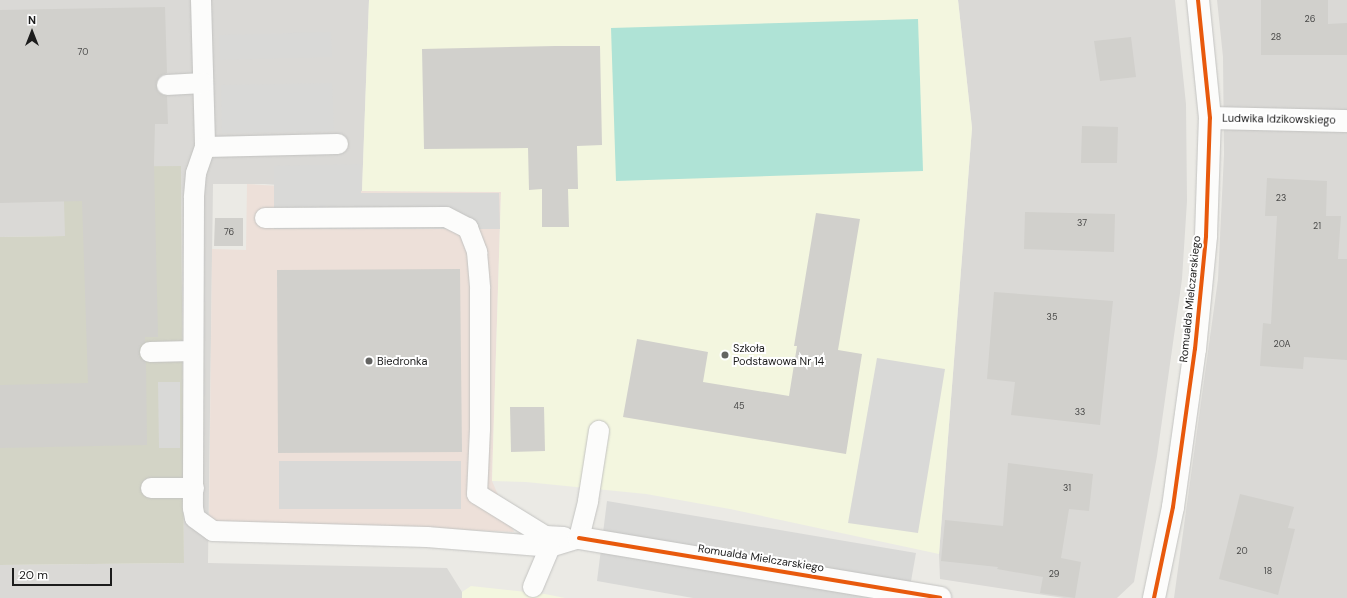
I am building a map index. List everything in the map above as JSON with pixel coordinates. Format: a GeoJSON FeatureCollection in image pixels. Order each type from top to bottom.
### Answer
{"type":"FeatureCollection","features":[{"type":"Feature","properties":{"kind":"street","name":"Romualda Mielczarskiego"},"geometry":{"type":"LineString","coordinates":[[1154,598],[1173,507],[1195,349],[1206,236],[1210,118],[1198,0]]}},
{"type":"Feature","properties":{"kind":"street","name":"Ludwika Idzikowskiego"},"geometry":{"type":"LineString","coordinates":[[1210,118],[1347,121]]}},
{"type":"Feature","properties":{"kind":"street","name":"Romualda Mielczarskiego"},"geometry":{"type":"LineString","coordinates":[[579,538],[940,598]]}},
{"type":"Feature","properties":{"kind":"lane"},"geometry":{"type":"LineString","coordinates":[[201,0],[205,147],[196,173],[194,198],[193,351],[195,518],[213,530],[427,537],[550,547],[579,538]]}},
{"type":"Feature","properties":{"kind":"lane"},"geometry":{"type":"LineString","coordinates":[[167,85],[203,83]]}},
{"type":"Feature","properties":{"kind":"lane"},"geometry":{"type":"LineString","coordinates":[[205,147],[338,144]]}},
{"type":"Feature","properties":{"kind":"lane"},"geometry":{"type":"LineString","coordinates":[[265,218],[446,217],[468,228],[477,252],[480,289],[480,429],[477,494],[544,536],[579,538]]}},
{"type":"Feature","properties":{"kind":"lane"},"geometry":{"type":"LineString","coordinates":[[150,352],[193,351]]}},
{"type":"Feature","properties":{"kind":"lane"},"geometry":{"type":"LineString","coordinates":[[579,538],[588,500],[599,430]]}},
{"type":"Feature","properties":{"kind":"lane"},"geometry":{"type":"LineString","coordinates":[[151,488],[194,488]]}},
{"type":"Feature","properties":{"kind":"lane"},"geometry":{"type":"LineString","coordinates":[[533,587],[550,547]]}},
{"type":"Feature","properties":{"kind":"shaded area"},"geometry":{"type":"Polygon","coordinates":[[[0,0],[369,0],[362,191],[265,184],[213,184],[208,563],[447,568],[462,592],[462,598],[0,598],[0,565],[184,563],[181,166],[65,236],[0,237],[0,0]]]}},
{"type":"Feature","properties":{"kind":"shaded area","name":"Szkoła Podstawowa Nr 14"},"geometry":{"type":"Polygon","coordinates":[[[369,0],[958,0],[972,128],[939,554],[730,509],[646,494],[526,482],[492,481],[501,192],[362,191],[369,0]]]}},
{"type":"Feature","properties":{"kind":"shaded area"},"geometry":{"type":"Polygon","coordinates":[[[958,0],[1175,0],[1186,104],[1187,201],[1182,279],[1157,456],[1134,582],[1117,598],[1064,598],[940,579],[939,554],[972,128],[958,0]]]}},
{"type":"Feature","properties":{"kind":"shaded area"},"geometry":{"type":"Polygon","coordinates":[[[1217,0],[1347,0],[1347,598],[1174,598],[1218,279],[1224,154],[1223,57],[1217,0]]]}},
{"type":"Feature","properties":{"kind":"shaded area"},"geometry":{"type":"Polygon","coordinates":[[[918,19],[923,171],[616,181],[611,28],[918,19]]]}},
{"type":"Feature","properties":{"kind":"shaded area"},"geometry":{"type":"Polygon","coordinates":[[[331,32],[332,57],[220,60],[219,35],[331,32]]]}},
{"type":"Feature","properties":{"kind":"shaded area"},"geometry":{"type":"Polygon","coordinates":[[[332,83],[334,131],[222,133],[221,85],[332,83]]]}},
{"type":"Feature","properties":{"kind":"shaded area"},"geometry":{"type":"Polygon","coordinates":[[[361,164],[361,193],[499,193],[500,229],[274,229],[274,166],[361,164]]]}},
{"type":"Feature","properties":{"kind":"shaded area"},"geometry":{"type":"Polygon","coordinates":[[[181,166],[184,563],[0,565],[0,237],[65,236],[63,167],[181,166]]]}},
{"type":"Feature","properties":{"kind":"shaded area"},"geometry":{"type":"Polygon","coordinates":[[[247,184],[362,191],[501,192],[492,481],[514,532],[209,524],[212,249],[246,250],[247,184]]]}},
{"type":"Feature","properties":{"kind":"shaded area"},"geometry":{"type":"Polygon","coordinates":[[[877,358],[945,369],[918,533],[848,523],[877,358]]]}},
{"type":"Feature","properties":{"kind":"shaded area"},"geometry":{"type":"Polygon","coordinates":[[[158,382],[180,382],[180,448],[159,448],[158,382]]]}},
{"type":"Feature","properties":{"kind":"shaded area"},"geometry":{"type":"Polygon","coordinates":[[[279,461],[461,461],[461,509],[279,509],[279,461]]]}},
{"type":"Feature","properties":{"kind":"shaded area"},"geometry":{"type":"Polygon","coordinates":[[[607,501],[916,553],[908,598],[693,598],[597,581],[607,501]]]}},
{"type":"Feature","properties":{"kind":"shaded area"},"geometry":{"type":"Polygon","coordinates":[[[471,586],[545,594],[565,598],[462,598],[462,592],[471,586]]]}},
{"type":"Feature","properties":{"kind":"building"},"geometry":{"type":"Polygon","coordinates":[[[1261,0],[1328,0],[1328,24],[1347,23],[1347,55],[1261,55],[1261,0]]]}},
{"type":"Feature","properties":{"kind":"building"},"geometry":{"type":"Polygon","coordinates":[[[165,7],[167,73],[160,76],[156,85],[158,92],[167,96],[168,124],[155,124],[154,163],[158,337],[145,337],[145,342],[140,346],[139,352],[140,358],[146,362],[147,445],[0,448],[0,385],[88,383],[82,201],[0,203],[0,10],[165,7]]]}},
{"type":"Feature","properties":{"kind":"building"},"geometry":{"type":"Polygon","coordinates":[[[1131,37],[1136,77],[1100,81],[1094,41],[1131,37]]]}},
{"type":"Feature","properties":{"kind":"building"},"geometry":{"type":"Polygon","coordinates":[[[600,46],[602,145],[577,146],[578,189],[568,189],[569,227],[542,227],[542,189],[529,190],[528,148],[424,149],[422,49],[600,46]]]}},
{"type":"Feature","properties":{"kind":"building"},"geometry":{"type":"Polygon","coordinates":[[[1082,126],[1118,127],[1117,163],[1081,163],[1082,126]]]}},
{"type":"Feature","properties":{"kind":"building"},"geometry":{"type":"Polygon","coordinates":[[[1267,178],[1327,181],[1326,216],[1341,216],[1338,259],[1347,259],[1347,360],[1304,357],[1303,369],[1260,366],[1263,323],[1271,324],[1277,216],[1265,216],[1267,178]]]}},
{"type":"Feature","properties":{"kind":"building"},"geometry":{"type":"Polygon","coordinates":[[[1025,212],[1115,214],[1114,252],[1024,249],[1025,212]]]}},
{"type":"Feature","properties":{"kind":"building"},"geometry":{"type":"Polygon","coordinates":[[[816,213],[860,219],[838,350],[862,354],[846,454],[623,417],[637,339],[708,352],[703,382],[789,396],[797,346],[794,346],[816,213]]]}},
{"type":"Feature","properties":{"kind":"building"},"geometry":{"type":"Polygon","coordinates":[[[215,218],[243,218],[243,246],[214,246],[215,218]]]}},
{"type":"Feature","properties":{"kind":"building","name":"Biedronka"},"geometry":{"type":"Polygon","coordinates":[[[460,269],[462,452],[278,453],[277,270],[460,269]]]}},
{"type":"Feature","properties":{"kind":"building"},"geometry":{"type":"Polygon","coordinates":[[[994,292],[1113,301],[1100,425],[1011,415],[1015,382],[987,379],[994,292]]]}},
{"type":"Feature","properties":{"kind":"building"},"geometry":{"type":"Polygon","coordinates":[[[510,407],[544,407],[545,451],[511,452],[510,407]]]}},
{"type":"Feature","properties":{"kind":"building"},"geometry":{"type":"Polygon","coordinates":[[[1008,463],[1093,474],[1089,511],[1069,509],[1061,558],[1081,562],[1075,598],[1040,593],[1043,577],[997,569],[998,567],[941,561],[945,520],[1003,526],[1008,463]]]}},
{"type":"Feature","properties":{"kind":"building"},"geometry":{"type":"Polygon","coordinates":[[[1240,494],[1294,507],[1288,528],[1295,529],[1278,595],[1219,579],[1240,494]]]}},
{"type":"Feature","properties":{"kind":"cycle path"},"geometry":{"type":"LineString","coordinates":[[1154,598],[1173,507],[1195,349],[1206,236],[1210,118],[1198,0]]}},
{"type":"Feature","properties":{"kind":"cycle path"},"geometry":{"type":"LineString","coordinates":[[579,538],[940,598]]}},
{"type":"Feature","properties":{"kind":"place","name":"Szkoła Podstawowa Nr 14"},"geometry":{"type":"Point","coordinates":[725,355]}},
{"type":"Feature","properties":{"kind":"place","name":"Biedronka"},"geometry":{"type":"Point","coordinates":[369,361]}}]}
